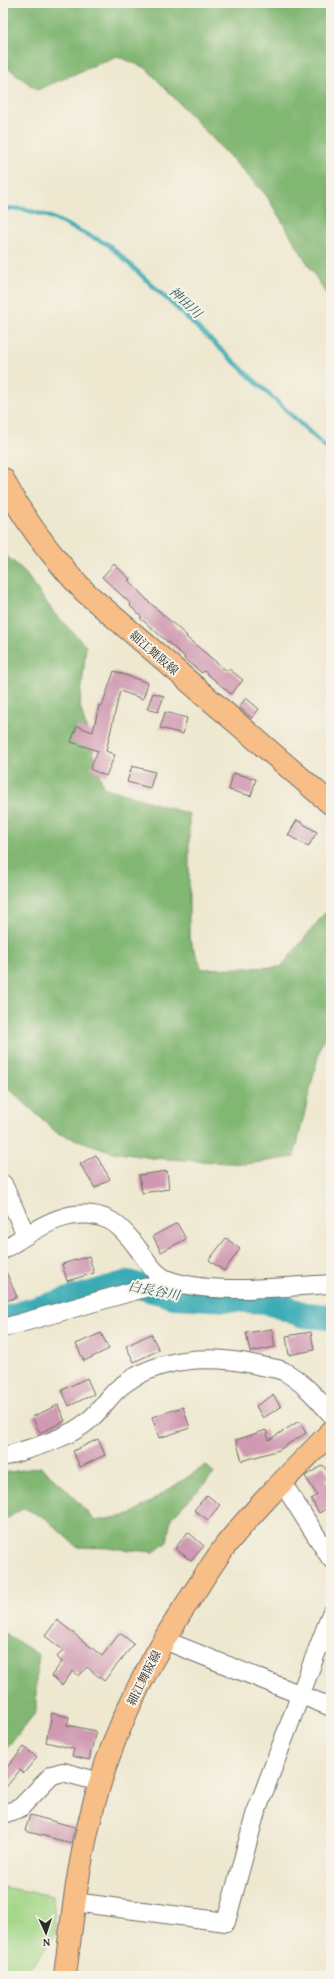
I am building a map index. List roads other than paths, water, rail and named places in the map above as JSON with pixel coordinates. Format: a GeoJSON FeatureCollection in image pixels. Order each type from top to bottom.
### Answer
{"type":"FeatureCollection","features":[{"type":"Feature","properties":{"kind":"main road","name":"細江舞阪線"},"geometry":{"type":"LineString","coordinates":[[3,479],[34,530],[67,573],[85,592],[331,804]]}},
{"type":"Feature","properties":{"kind":"main road","name":"細江舞阪線"},"geometry":{"type":"LineString","coordinates":[[65,1976],[78,1868],[100,1782],[118,1733],[164,1640],[225,1547],[281,1483],[331,1432]]}},
{"type":"Feature","properties":{"kind":"street"},"geometry":{"type":"LineString","coordinates":[[3,1184],[26,1235]]}},
{"type":"Feature","properties":{"kind":"street"},"geometry":{"type":"LineString","coordinates":[[3,1250],[54,1219],[90,1215],[109,1220],[127,1234],[159,1275],[169,1281],[212,1289],[331,1284]]}},
{"type":"Feature","properties":{"kind":"street"},"geometry":{"type":"LineString","coordinates":[[3,1328],[155,1285],[159,1275]]}},
{"type":"Feature","properties":{"kind":"street"},"geometry":{"type":"LineString","coordinates":[[3,1457],[62,1436],[87,1422],[120,1386],[153,1368],[185,1360],[212,1358],[235,1360],[283,1371],[307,1388],[331,1414]]}},
{"type":"Feature","properties":{"kind":"street"},"geometry":{"type":"LineString","coordinates":[[281,1483],[289,1492],[331,1559]]}},
{"type":"Feature","properties":{"kind":"street"},"geometry":{"type":"LineString","coordinates":[[74,1902],[226,1922],[255,1815],[331,1614]]}},
{"type":"Feature","properties":{"kind":"street"},"geometry":{"type":"LineString","coordinates":[[164,1640],[331,1707]]}},
{"type":"Feature","properties":{"kind":"street"},"geometry":{"type":"LineString","coordinates":[[3,1814],[20,1808],[52,1775],[63,1772],[100,1782]]}},
{"type":"Feature","properties":{"kind":"waterway","name":"神田川"},"geometry":{"type":"LineString","coordinates":[[3,208],[23,209],[48,216],[109,245],[331,452]]}},
{"type":"Feature","properties":{"kind":"waterway","name":"白長谷川"},"geometry":{"type":"LineString","coordinates":[[3,1319],[128,1283],[174,1296],[266,1301],[304,1315],[331,1317]]}}]}
